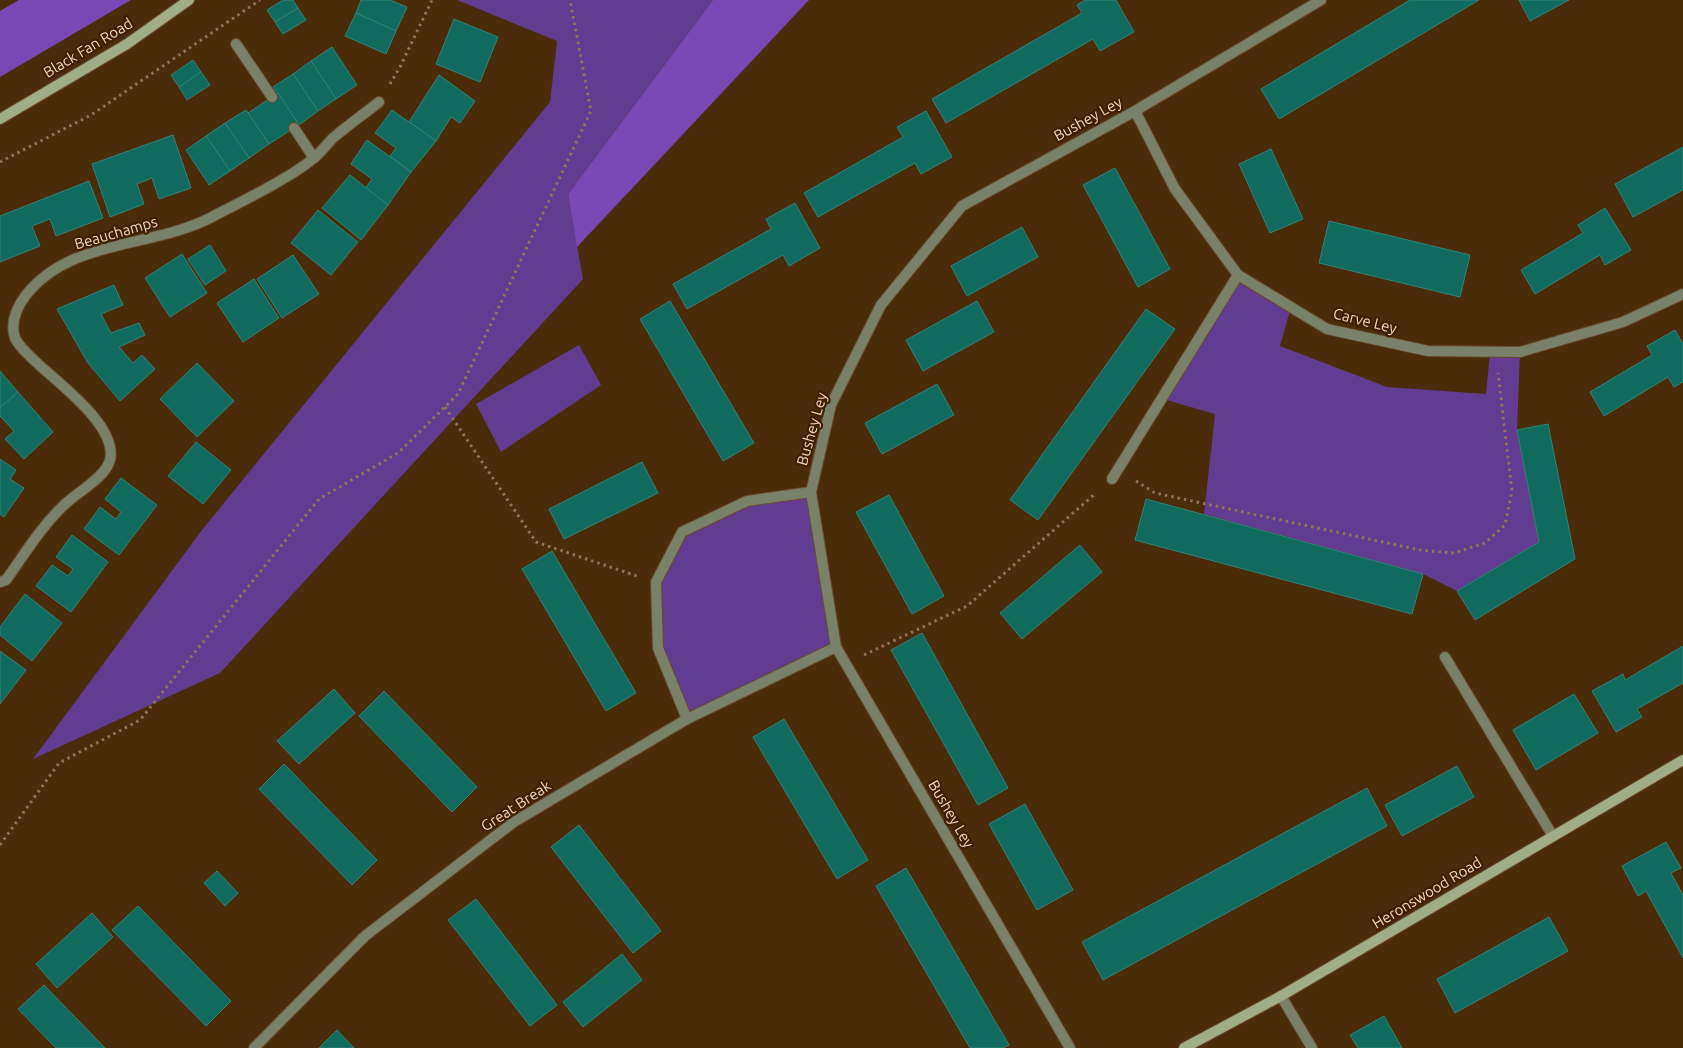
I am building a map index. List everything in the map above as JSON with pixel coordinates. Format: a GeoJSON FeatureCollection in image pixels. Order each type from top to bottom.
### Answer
{"type":"FeatureCollection","features":[{"type":"Feature","properties":{"kind":"street","name":"Black Fan Road"},"geometry":{"type":"LineString","coordinates":[[0,119],[127,44],[189,0]]}},
{"type":"Feature","properties":{"kind":"street","name":"Bushey Ley"},"geometry":{"type":"LineString","coordinates":[[1070,1048],[836,647],[811,492],[831,405],[882,305],[962,206],[1135,111],[1321,0]]}},
{"type":"Feature","properties":{"kind":"street"},"geometry":{"type":"LineString","coordinates":[[236,44],[272,97]]}},
{"type":"Feature","properties":{"kind":"street","name":"Beauchamps"},"geometry":{"type":"LineString","coordinates":[[0,582],[6,580],[62,506],[107,469],[110,459],[111,446],[98,420],[26,353],[16,340],[13,327],[16,311],[25,296],[39,280],[61,266],[104,249],[168,234],[208,218],[314,158],[333,139],[379,102]]}},
{"type":"Feature","properties":{"kind":"street","name":"Carve Ley"},"geometry":{"type":"LineString","coordinates":[[1135,111],[1175,189],[1238,275],[1327,329],[1428,352],[1520,352],[1623,322],[1683,294]]}},
{"type":"Feature","properties":{"kind":"street"},"geometry":{"type":"LineString","coordinates":[[294,128],[314,158]]}},
{"type":"Feature","properties":{"kind":"street"},"geometry":{"type":"LineString","coordinates":[[1115,475],[1238,275]]}},
{"type":"Feature","properties":{"kind":"street"},"geometry":{"type":"LineString","coordinates":[[687,719],[658,648],[656,582],[682,532],[747,501],[811,492]]}},
{"type":"Feature","properties":{"kind":"street","name":"Great Break"},"geometry":{"type":"LineString","coordinates":[[254,1048],[365,936],[514,822],[687,719],[836,647]]}},
{"type":"Feature","properties":{"kind":"street"},"geometry":{"type":"LineString","coordinates":[[1445,657],[1552,836]]}},
{"type":"Feature","properties":{"kind":"street","name":"Heronswood Road"},"geometry":{"type":"LineString","coordinates":[[1184,1048],[1281,996],[1683,760]]}},
{"type":"Feature","properties":{"kind":"street"},"geometry":{"type":"LineString","coordinates":[[1281,996],[1312,1048]]}},
{"type":"Feature","properties":{"kind":"path"},"geometry":{"type":"LineString","coordinates":[[0,162],[91,115],[260,0]]}},
{"type":"Feature","properties":{"kind":"path"},"geometry":{"type":"LineString","coordinates":[[379,102],[400,67],[432,0]]}},
{"type":"Feature","properties":{"kind":"path"},"geometry":{"type":"LineString","coordinates":[[0,845],[59,763],[140,720],[320,499],[398,453],[458,394],[591,111],[570,0]]}},
{"type":"Feature","properties":{"kind":"path"},"geometry":{"type":"LineString","coordinates":[[845,663],[967,606],[1115,475],[1155,493],[1420,550],[1454,553],[1485,543],[1505,525],[1512,491],[1496,352]]}},
{"type":"Feature","properties":{"kind":"path"},"geometry":{"type":"LineString","coordinates":[[445,406],[536,542],[656,582]]}},
{"type":"Feature","properties":{"kind":"shaded area"},"geometry":{"type":"Polygon","coordinates":[[[19,0],[131,0],[0,77],[0,11],[19,0]]]}},
{"type":"Feature","properties":{"kind":"shaded area"},"geometry":{"type":"Polygon","coordinates":[[[457,0],[713,0],[568,194],[583,279],[220,673],[33,759],[202,530],[550,102],[557,41],[457,0]]]}},
{"type":"Feature","properties":{"kind":"shaded area"},"geometry":{"type":"Polygon","coordinates":[[[713,0],[809,0],[577,247],[568,194],[713,0]]]}},
{"type":"Feature","properties":{"kind":"shaded area"},"geometry":{"type":"Polygon","coordinates":[[[1238,275],[1291,307],[1280,346],[1387,387],[1486,394],[1490,352],[1520,352],[1517,430],[1539,542],[1457,591],[1423,574],[1204,514],[1215,414],[1163,399],[1238,275]]]}},
{"type":"Feature","properties":{"kind":"shaded area"},"geometry":{"type":"Polygon","coordinates":[[[579,345],[601,385],[501,452],[476,404],[579,345]]]}},
{"type":"Feature","properties":{"kind":"shaded area"},"geometry":{"type":"Polygon","coordinates":[[[811,492],[836,647],[687,719],[658,648],[656,582],[682,532],[747,501],[811,492]]]}},
{"type":"Feature","properties":{"kind":"building"},"geometry":{"type":"Polygon","coordinates":[[[283,0],[293,0],[298,8],[275,22],[267,10],[283,0]]]}},
{"type":"Feature","properties":{"kind":"building"},"geometry":{"type":"Polygon","coordinates":[[[361,0],[390,0],[407,7],[396,31],[356,13],[361,0]]]}},
{"type":"Feature","properties":{"kind":"building"},"geometry":{"type":"Polygon","coordinates":[[[1085,0],[1116,0],[1134,32],[1100,51],[1093,39],[946,123],[932,99],[1082,13],[1077,5],[1085,0]]]}},
{"type":"Feature","properties":{"kind":"building"},"geometry":{"type":"Polygon","coordinates":[[[1410,0],[1479,0],[1279,119],[1261,89],[1410,0]]]}},
{"type":"Feature","properties":{"kind":"building"},"geometry":{"type":"Polygon","coordinates":[[[1519,0],[1569,0],[1530,21],[1519,0]]]}},
{"type":"Feature","properties":{"kind":"building"},"geometry":{"type":"Polygon","coordinates":[[[298,8],[306,20],[283,34],[275,22],[298,8]]]}},
{"type":"Feature","properties":{"kind":"building"},"geometry":{"type":"Polygon","coordinates":[[[356,13],[396,31],[386,54],[345,36],[356,13]]]}},
{"type":"Feature","properties":{"kind":"building"},"geometry":{"type":"Polygon","coordinates":[[[454,19],[498,37],[480,82],[436,64],[454,19]]]}},
{"type":"Feature","properties":{"kind":"building"},"geometry":{"type":"Polygon","coordinates":[[[332,47],[357,85],[336,99],[311,61],[332,47]]]}},
{"type":"Feature","properties":{"kind":"building"},"geometry":{"type":"Polygon","coordinates":[[[193,60],[201,72],[179,87],[171,75],[193,60]]]}},
{"type":"Feature","properties":{"kind":"building"},"geometry":{"type":"Polygon","coordinates":[[[311,61],[336,99],[318,111],[293,74],[311,61]]]}},
{"type":"Feature","properties":{"kind":"building"},"geometry":{"type":"Polygon","coordinates":[[[201,72],[210,85],[187,100],[179,87],[201,72]]]}},
{"type":"Feature","properties":{"kind":"building"},"geometry":{"type":"Polygon","coordinates":[[[293,74],[318,111],[299,125],[273,87],[293,74]]]}},
{"type":"Feature","properties":{"kind":"building"},"geometry":{"type":"Polygon","coordinates":[[[439,75],[475,101],[460,123],[451,117],[436,141],[409,122],[439,75]]]}},
{"type":"Feature","properties":{"kind":"building"},"geometry":{"type":"Polygon","coordinates":[[[278,93],[299,125],[269,144],[248,113],[278,93]]]}},
{"type":"Feature","properties":{"kind":"building"},"geometry":{"type":"Polygon","coordinates":[[[246,110],[269,144],[249,158],[225,123],[246,110]]]}},
{"type":"Feature","properties":{"kind":"building"},"geometry":{"type":"Polygon","coordinates":[[[392,110],[436,141],[411,172],[390,156],[396,148],[375,133],[392,110]]]}},
{"type":"Feature","properties":{"kind":"building"},"geometry":{"type":"Polygon","coordinates":[[[926,111],[952,157],[921,174],[915,163],[818,217],[804,193],[903,137],[897,127],[926,111]]]}},
{"type":"Feature","properties":{"kind":"building"},"geometry":{"type":"Polygon","coordinates":[[[225,123],[249,158],[230,171],[206,136],[225,123]]]}},
{"type":"Feature","properties":{"kind":"building"},"geometry":{"type":"Polygon","coordinates":[[[173,135],[191,188],[159,199],[152,178],[137,184],[144,204],[110,217],[92,164],[173,135]]]}},
{"type":"Feature","properties":{"kind":"building"},"geometry":{"type":"Polygon","coordinates":[[[206,136],[230,171],[209,185],[186,150],[206,136]]]}},
{"type":"Feature","properties":{"kind":"building"},"geometry":{"type":"Polygon","coordinates":[[[367,140],[411,172],[388,205],[365,189],[372,179],[351,164],[367,140]]]}},
{"type":"Feature","properties":{"kind":"building"},"geometry":{"type":"Polygon","coordinates":[[[1683,147],[1683,190],[1633,217],[1615,184],[1683,147]]]}},
{"type":"Feature","properties":{"kind":"building"},"geometry":{"type":"Polygon","coordinates":[[[1271,149],[1303,219],[1270,233],[1239,164],[1271,149]]]}},
{"type":"Feature","properties":{"kind":"building"},"geometry":{"type":"Polygon","coordinates":[[[1115,168],[1170,269],[1138,287],[1083,185],[1115,168]]]}},
{"type":"Feature","properties":{"kind":"building"},"geometry":{"type":"Polygon","coordinates":[[[350,175],[388,205],[361,240],[322,208],[350,175]]]}},
{"type":"Feature","properties":{"kind":"building"},"geometry":{"type":"Polygon","coordinates":[[[89,181],[103,218],[56,236],[50,219],[32,226],[40,246],[0,262],[0,216],[89,181]]]}},
{"type":"Feature","properties":{"kind":"building"},"geometry":{"type":"Polygon","coordinates":[[[795,203],[820,248],[789,266],[783,255],[687,309],[673,284],[771,229],[766,219],[795,203]]]}},
{"type":"Feature","properties":{"kind":"building"},"geometry":{"type":"Polygon","coordinates":[[[1605,208],[1631,250],[1605,265],[1600,255],[1535,294],[1521,270],[1583,233],[1578,225],[1605,208]]]}},
{"type":"Feature","properties":{"kind":"building"},"geometry":{"type":"Polygon","coordinates":[[[318,210],[358,242],[331,275],[291,243],[318,210]]]}},
{"type":"Feature","properties":{"kind":"building"},"geometry":{"type":"Polygon","coordinates":[[[1329,221],[1470,255],[1460,297],[1319,263],[1329,221]]]}},
{"type":"Feature","properties":{"kind":"building"},"geometry":{"type":"Polygon","coordinates":[[[1022,227],[1038,257],[967,296],[951,266],[1022,227]]]}},
{"type":"Feature","properties":{"kind":"building"},"geometry":{"type":"Polygon","coordinates":[[[210,245],[226,271],[205,285],[188,259],[210,245]]]}},
{"type":"Feature","properties":{"kind":"building"},"geometry":{"type":"Polygon","coordinates":[[[182,254],[207,293],[170,317],[145,278],[182,254]]]}},
{"type":"Feature","properties":{"kind":"building"},"geometry":{"type":"Polygon","coordinates":[[[293,255],[319,294],[282,318],[257,279],[293,255]]]}},
{"type":"Feature","properties":{"kind":"building"},"geometry":{"type":"Polygon","coordinates":[[[254,279],[279,318],[243,342],[217,303],[254,279]]]}},
{"type":"Feature","properties":{"kind":"building"},"geometry":{"type":"Polygon","coordinates":[[[114,285],[123,305],[101,314],[111,333],[139,323],[145,335],[119,347],[133,363],[142,355],[155,369],[120,401],[88,363],[57,309],[114,285]]]}},
{"type":"Feature","properties":{"kind":"building"},"geometry":{"type":"Polygon","coordinates":[[[670,301],[754,443],[723,461],[640,319],[670,301]]]}},
{"type":"Feature","properties":{"kind":"building"},"geometry":{"type":"Polygon","coordinates":[[[977,301],[994,332],[923,371],[906,340],[977,301]]]}},
{"type":"Feature","properties":{"kind":"building"},"geometry":{"type":"Polygon","coordinates":[[[1146,309],[1175,329],[1038,520],[1010,500],[1146,309]]]}},
{"type":"Feature","properties":{"kind":"building"},"geometry":{"type":"Polygon","coordinates":[[[1675,330],[1683,344],[1683,382],[1674,387],[1668,377],[1604,416],[1590,392],[1652,355],[1647,346],[1675,330]]]}},
{"type":"Feature","properties":{"kind":"building"},"geometry":{"type":"Polygon","coordinates":[[[197,363],[234,401],[197,437],[160,399],[197,363]]]}},
{"type":"Feature","properties":{"kind":"building"},"geometry":{"type":"Polygon","coordinates":[[[0,371],[18,392],[0,408],[0,371]]]}},
{"type":"Feature","properties":{"kind":"building"},"geometry":{"type":"Polygon","coordinates":[[[937,384],[954,415],[882,454],[865,423],[937,384]]]}},
{"type":"Feature","properties":{"kind":"building"},"geometry":{"type":"Polygon","coordinates":[[[18,392],[53,432],[24,459],[5,439],[14,431],[0,416],[0,408],[18,392]]]}},
{"type":"Feature","properties":{"kind":"building"},"geometry":{"type":"Polygon","coordinates":[[[1548,424],[1575,559],[1475,620],[1457,591],[1539,542],[1517,430],[1548,424]]]}},
{"type":"Feature","properties":{"kind":"building"},"geometry":{"type":"Polygon","coordinates":[[[196,442],[231,470],[203,504],[168,476],[196,442]]]}},
{"type":"Feature","properties":{"kind":"building"},"geometry":{"type":"Polygon","coordinates":[[[0,459],[16,470],[10,479],[24,488],[4,517],[0,514],[0,459]]]}},
{"type":"Feature","properties":{"kind":"building"},"geometry":{"type":"Polygon","coordinates":[[[642,462],[658,493],[564,539],[549,509],[642,462]]]}},
{"type":"Feature","properties":{"kind":"building"},"geometry":{"type":"Polygon","coordinates":[[[121,478],[157,505],[119,555],[84,529],[100,507],[116,519],[121,512],[105,499],[121,478]]]}},
{"type":"Feature","properties":{"kind":"building"},"geometry":{"type":"Polygon","coordinates":[[[889,495],[944,596],[912,614],[856,512],[889,495]]]}},
{"type":"Feature","properties":{"kind":"building"},"geometry":{"type":"Polygon","coordinates":[[[1146,499],[1423,574],[1412,614],[1135,540],[1146,499]]]}},
{"type":"Feature","properties":{"kind":"building"},"geometry":{"type":"Polygon","coordinates":[[[72,535],[108,562],[71,612],[36,586],[52,565],[68,576],[73,569],[56,557],[72,535]]]}},
{"type":"Feature","properties":{"kind":"building"},"geometry":{"type":"Polygon","coordinates":[[[1080,545],[1102,572],[1022,639],[1000,613],[1080,545]]]}},
{"type":"Feature","properties":{"kind":"building"},"geometry":{"type":"Polygon","coordinates":[[[552,551],[636,693],[606,711],[522,569],[552,551]]]}},
{"type":"Feature","properties":{"kind":"building"},"geometry":{"type":"Polygon","coordinates":[[[25,594],[62,623],[32,661],[0,635],[0,627],[25,594]]]}},
{"type":"Feature","properties":{"kind":"building"},"geometry":{"type":"Polygon","coordinates":[[[922,633],[1008,788],[978,805],[891,650],[922,633]]]}},
{"type":"Feature","properties":{"kind":"building"},"geometry":{"type":"Polygon","coordinates":[[[1683,646],[1683,683],[1637,709],[1642,717],[1616,732],[1592,691],[1623,674],[1625,680],[1683,646]]]}},
{"type":"Feature","properties":{"kind":"building"},"geometry":{"type":"Polygon","coordinates":[[[0,651],[26,670],[0,704],[0,651]]]}},
{"type":"Feature","properties":{"kind":"building"},"geometry":{"type":"Polygon","coordinates":[[[334,689],[355,713],[299,764],[277,741],[334,689]]]}},
{"type":"Feature","properties":{"kind":"building"},"geometry":{"type":"Polygon","coordinates":[[[384,691],[477,787],[452,812],[359,716],[384,691]]]}},
{"type":"Feature","properties":{"kind":"building"},"geometry":{"type":"Polygon","coordinates":[[[1574,694],[1598,733],[1536,770],[1513,730],[1574,694]]]}},
{"type":"Feature","properties":{"kind":"building"},"geometry":{"type":"Polygon","coordinates":[[[784,719],[868,860],[837,879],[753,737],[784,719]]]}},
{"type":"Feature","properties":{"kind":"building"},"geometry":{"type":"Polygon","coordinates":[[[284,764],[377,860],[352,885],[259,789],[284,764]]]}},
{"type":"Feature","properties":{"kind":"building"},"geometry":{"type":"Polygon","coordinates":[[[1457,766],[1474,797],[1402,836],[1385,805],[1457,766]]]}},
{"type":"Feature","properties":{"kind":"building"},"geometry":{"type":"Polygon","coordinates":[[[1367,788],[1387,826],[1103,980],[1082,942],[1367,788]]]}},
{"type":"Feature","properties":{"kind":"building"},"geometry":{"type":"Polygon","coordinates":[[[1025,804],[1073,890],[1037,910],[989,824],[1025,804]]]}},
{"type":"Feature","properties":{"kind":"building"},"geometry":{"type":"Polygon","coordinates":[[[579,825],[661,931],[633,953],[551,847],[579,825]]]}},
{"type":"Feature","properties":{"kind":"building"},"geometry":{"type":"Polygon","coordinates":[[[1666,842],[1681,868],[1671,873],[1683,895],[1683,958],[1646,891],[1638,896],[1622,866],[1666,842]]]}},
{"type":"Feature","properties":{"kind":"building"},"geometry":{"type":"Polygon","coordinates":[[[906,868],[1009,1045],[1003,1048],[970,1048],[876,886],[906,868]]]}},
{"type":"Feature","properties":{"kind":"building"},"geometry":{"type":"Polygon","coordinates":[[[217,871],[238,893],[225,906],[204,883],[217,871]]]}},
{"type":"Feature","properties":{"kind":"building"},"geometry":{"type":"Polygon","coordinates":[[[476,899],[557,1005],[530,1026],[448,920],[476,899]]]}},
{"type":"Feature","properties":{"kind":"building"},"geometry":{"type":"Polygon","coordinates":[[[138,906],[231,1001],[206,1026],[112,930],[138,906]]]}},
{"type":"Feature","properties":{"kind":"building"},"geometry":{"type":"Polygon","coordinates":[[[92,913],[113,937],[57,988],[36,964],[92,913]]]}},
{"type":"Feature","properties":{"kind":"building"},"geometry":{"type":"Polygon","coordinates":[[[1549,917],[1568,951],[1455,1013],[1437,979],[1549,917]]]}},
{"type":"Feature","properties":{"kind":"building"},"geometry":{"type":"Polygon","coordinates":[[[622,954],[642,980],[583,1027],[563,1002],[622,954]]]}},
{"type":"Feature","properties":{"kind":"building"},"geometry":{"type":"Polygon","coordinates":[[[44,985],[105,1048],[56,1048],[18,1009],[44,985]]]}},
{"type":"Feature","properties":{"kind":"building"},"geometry":{"type":"Polygon","coordinates":[[[1384,1016],[1402,1048],[1358,1048],[1350,1035],[1384,1016]]]}},
{"type":"Feature","properties":{"kind":"building"},"geometry":{"type":"Polygon","coordinates":[[[337,1030],[354,1048],[319,1048],[337,1030]]]}}]}
